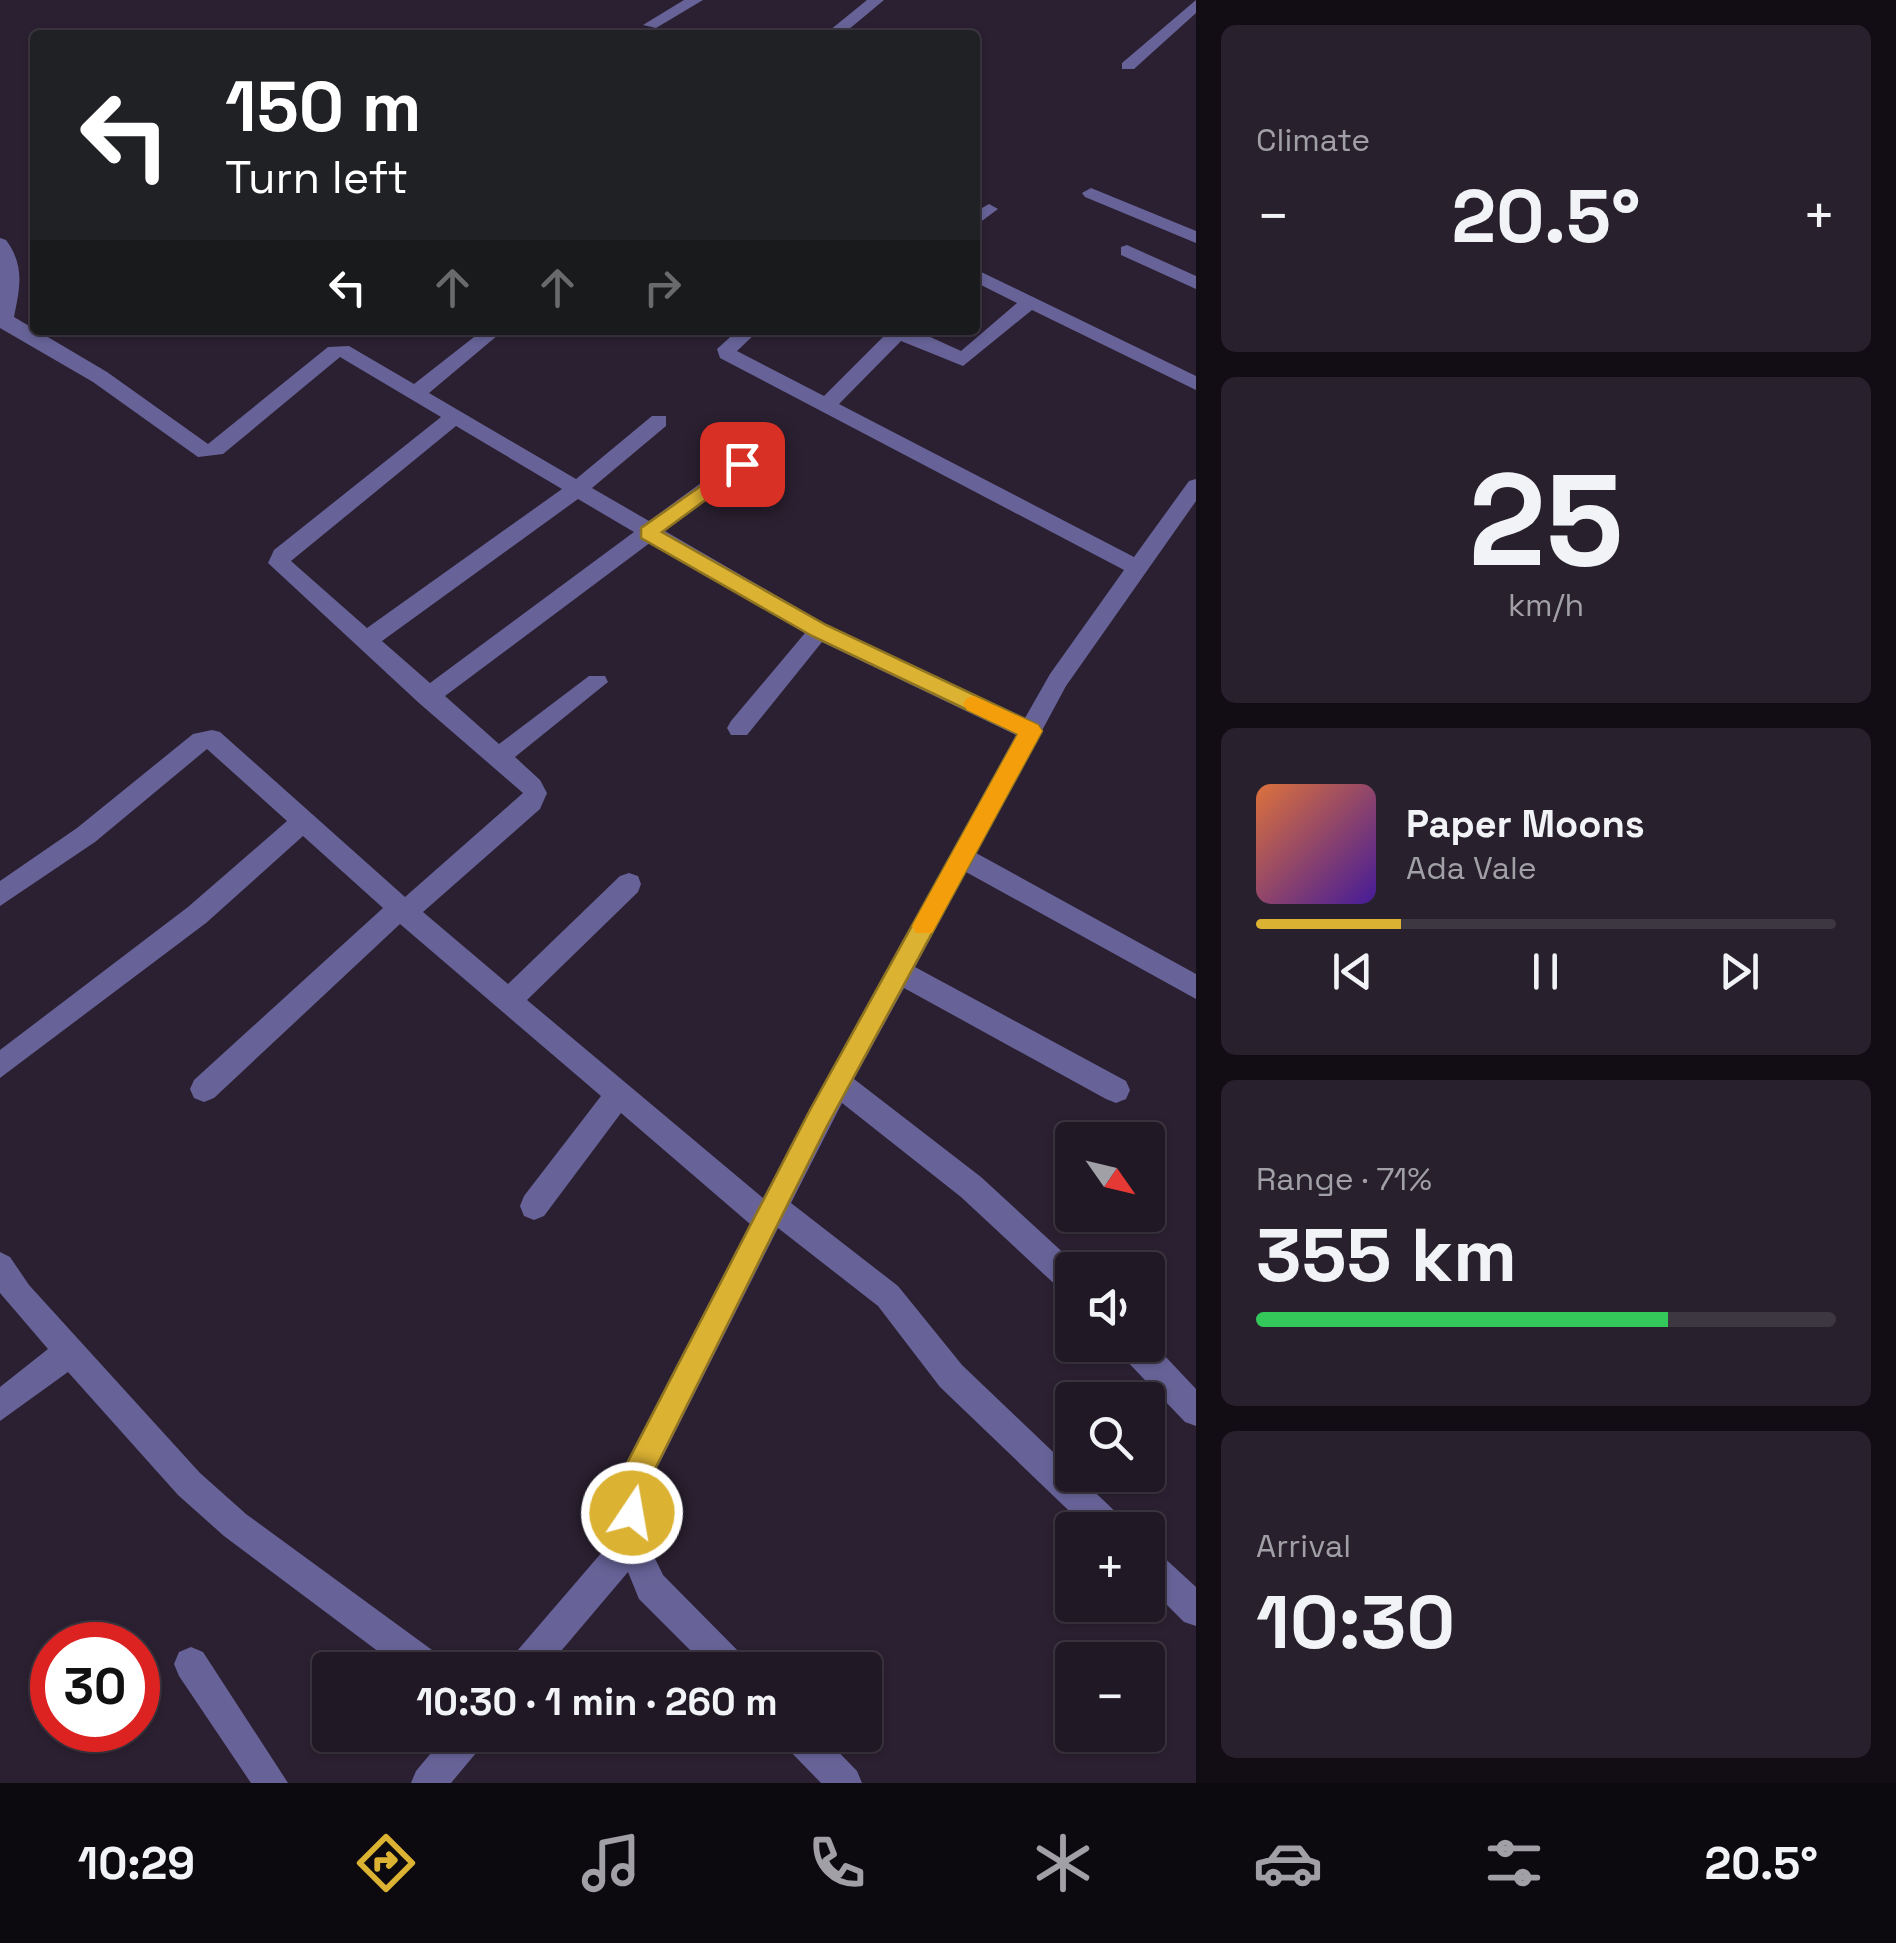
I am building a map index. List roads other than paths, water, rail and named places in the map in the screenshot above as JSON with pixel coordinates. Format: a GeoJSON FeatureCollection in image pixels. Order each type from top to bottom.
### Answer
{"type":"FeatureCollection","features":[{"type":"Feature","properties":{"kind":"street"},"geometry":{"type":"LineString","coordinates":[[651,26],[695,0]]}},
{"type":"Feature","properties":{"kind":"street"},"geometry":{"type":"LineString","coordinates":[[838,30],[876,0]]}},
{"type":"Feature","properties":{"kind":"street"},"geometry":{"type":"LineString","coordinates":[[1128,66],[1196,5]]}},
{"type":"Feature","properties":{"kind":"street"},"geometry":{"type":"LineString","coordinates":[[1091,193],[1196,238]]}},
{"type":"Feature","properties":{"kind":"street"},"geometry":{"type":"LineString","coordinates":[[0,244],[11,258],[12,267],[2,321],[30,330]]}},
{"type":"Feature","properties":{"kind":"street"},"geometry":{"type":"LineString","coordinates":[[1127,251],[1196,283]]}},
{"type":"Feature","properties":{"kind":"street"},"geometry":{"type":"LineString","coordinates":[[980,277],[1196,384]]}},
{"type":"Feature","properties":{"kind":"street"},"geometry":{"type":"LineString","coordinates":[[910,335],[963,360],[1030,302]]}},
{"type":"Feature","properties":{"kind":"street"},"geometry":{"type":"LineString","coordinates":[[42,335],[205,452],[216,449],[338,350],[350,335]]}},
{"type":"Feature","properties":{"kind":"street"},"geometry":{"type":"LineString","coordinates":[[417,392],[489,335]]}},
{"type":"Feature","properties":{"kind":"street"},"geometry":{"type":"LineString","coordinates":[[744,335],[727,349],[727,354],[1138,568]]}},
{"type":"Feature","properties":{"kind":"street"},"geometry":{"type":"LineString","coordinates":[[828,404],[895,336],[902,335]]}},
{"type":"Feature","properties":{"kind":"street"},"geometry":{"type":"LineString","coordinates":[[338,350],[417,392],[648,533],[819,631],[1031,731]]}},
{"type":"Feature","properties":{"kind":"street"},"geometry":{"type":"LineString","coordinates":[[204,1089],[403,910],[532,802],[532,787],[279,563],[282,556],[456,415]]}},
{"type":"Feature","properties":{"kind":"street"},"geometry":{"type":"LineString","coordinates":[[367,640],[577,489],[659,421]]}},
{"type":"Feature","properties":{"kind":"street"},"geometry":{"type":"LineString","coordinates":[[428,697],[742,464]]}},
{"type":"Feature","properties":{"kind":"street"},"geometry":{"type":"LineString","coordinates":[[715,1652],[651,1587],[631,1542],[632,1484],[838,1083],[1058,680],[1196,486]]}},
{"type":"Feature","properties":{"kind":"street"},"geometry":{"type":"LineString","coordinates":[[740,728],[819,631]]}},
{"type":"Feature","properties":{"kind":"street"},"geometry":{"type":"LineString","coordinates":[[498,757],[598,682]]}},
{"type":"Feature","properties":{"kind":"street"},"geometry":{"type":"LineString","coordinates":[[0,896],[86,835],[206,738],[618,1095],[770,1214],[888,1296],[951,1376],[1093,1512]]}},
{"type":"Feature","properties":{"kind":"street"},"geometry":{"type":"LineString","coordinates":[[0,1066],[197,914],[303,821]]}},
{"type":"Feature","properties":{"kind":"street"},"geometry":{"type":"LineString","coordinates":[[962,857],[1196,987]]}},
{"type":"Feature","properties":{"kind":"street"},"geometry":{"type":"LineString","coordinates":[[508,1001],[629,884]]}},
{"type":"Feature","properties":{"kind":"street"},"geometry":{"type":"LineString","coordinates":[[899,972],[1116,1090]]}},
{"type":"Feature","properties":{"kind":"street"},"geometry":{"type":"LineString","coordinates":[[838,1083],[970,1186],[1055,1265]]}},
{"type":"Feature","properties":{"kind":"street"},"geometry":{"type":"LineString","coordinates":[[534,1206],[618,1095]]}},
{"type":"Feature","properties":{"kind":"street"},"geometry":{"type":"LineString","coordinates":[[0,1267],[19,1295],[212,1504],[407,1652]]}},
{"type":"Feature","properties":{"kind":"street"},"geometry":{"type":"LineString","coordinates":[[0,1406],[70,1351]]}},
{"type":"Feature","properties":{"kind":"street"},"geometry":{"type":"LineString","coordinates":[[1149,1362],[1196,1411]]}},
{"type":"Feature","properties":{"kind":"street"},"geometry":{"type":"LineString","coordinates":[[538,1652],[631,1542]]}},
{"type":"Feature","properties":{"kind":"street"},"geometry":{"type":"LineString","coordinates":[[1165,1580],[1196,1610]]}},
{"type":"Feature","properties":{"kind":"street"},"geometry":{"type":"LineString","coordinates":[[192,1664],[271,1783]]}},
{"type":"Feature","properties":{"kind":"street"},"geometry":{"type":"LineString","coordinates":[[428,1783],[454,1752]]}},
{"type":"Feature","properties":{"kind":"street"},"geometry":{"type":"LineString","coordinates":[[815,1752],[845,1783]]}}]}
